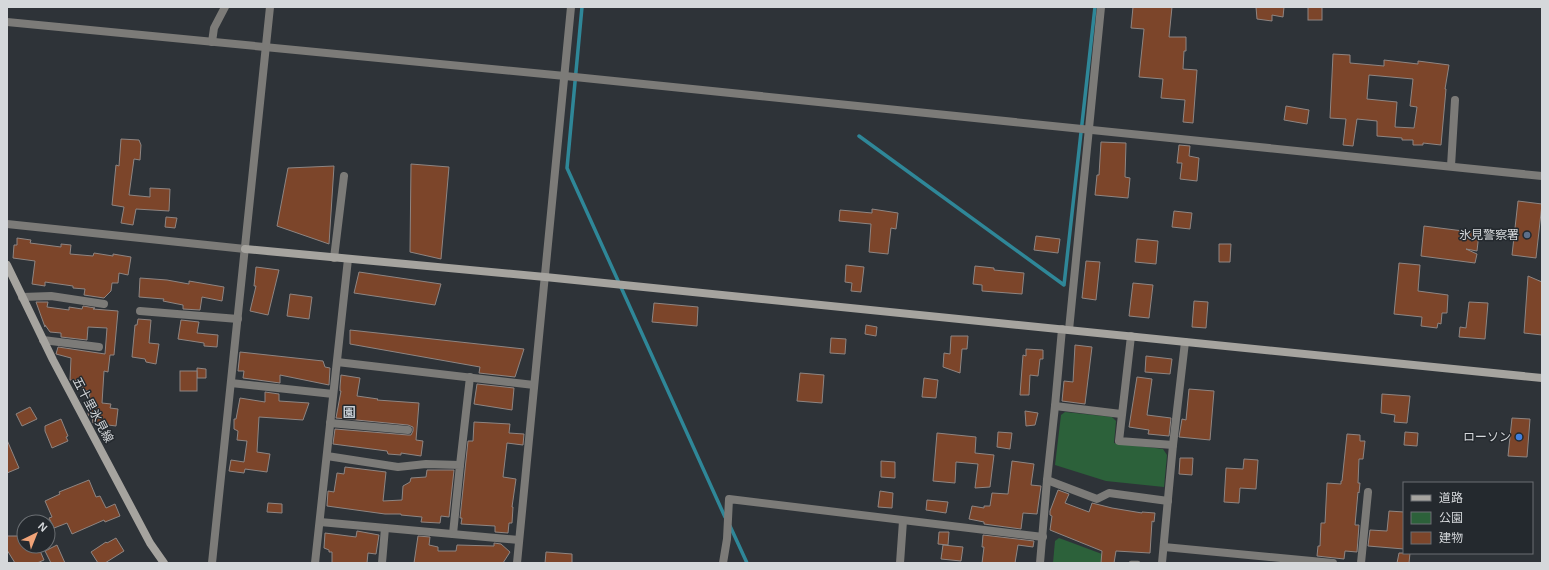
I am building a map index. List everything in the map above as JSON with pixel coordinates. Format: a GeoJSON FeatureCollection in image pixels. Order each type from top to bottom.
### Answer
{"type":"FeatureCollection","features":[{"type":"Feature","properties":{"kind":"street"},"geometry":{"type":"LineString","coordinates":[[212,42],[214,28],[225,7]]}},
{"type":"Feature","properties":{"kind":"street"},"geometry":{"type":"LineString","coordinates":[[212,563],[270,7]]}},
{"type":"Feature","properties":{"kind":"street"},"geometry":{"type":"LineString","coordinates":[[517,563],[571,7]]}},
{"type":"Feature","properties":{"kind":"street"},"geometry":{"type":"LineString","coordinates":[[1040,563],[1046,480],[1066,330],[1101,7]]}},
{"type":"Feature","properties":{"kind":"street"},"geometry":{"type":"LineString","coordinates":[[7,22],[565,76],[1542,176]]}},
{"type":"Feature","properties":{"kind":"street"},"geometry":{"type":"LineString","coordinates":[[1451,166],[1455,100]]}},
{"type":"Feature","properties":{"kind":"street"},"geometry":{"type":"LineString","coordinates":[[334,258],[344,176]]}},
{"type":"Feature","properties":{"kind":"street"},"geometry":{"type":"LineString","coordinates":[[7,224],[348,260],[545,277],[1542,378]]}},
{"type":"Feature","properties":{"kind":"street"},"geometry":{"type":"LineString","coordinates":[[315,563],[348,260]]}},
{"type":"Feature","properties":{"kind":"street","name":"五十里氷見線"},"geometry":{"type":"LineString","coordinates":[[7,265],[43,340],[150,543],[164,563]]}},
{"type":"Feature","properties":{"kind":"street"},"geometry":{"type":"LineString","coordinates":[[22,297],[51,296],[104,304]]}},
{"type":"Feature","properties":{"kind":"street"},"geometry":{"type":"LineString","coordinates":[[140,311],[238,319]]}},
{"type":"Feature","properties":{"kind":"street"},"geometry":{"type":"LineString","coordinates":[[1131,336],[1119,441],[1173,445]]}},
{"type":"Feature","properties":{"kind":"street"},"geometry":{"type":"LineString","coordinates":[[43,340],[99,347]]}},
{"type":"Feature","properties":{"kind":"street"},"geometry":{"type":"LineString","coordinates":[[1162,563],[1173,445],[1185,342]]}},
{"type":"Feature","properties":{"kind":"street"},"geometry":{"type":"LineString","coordinates":[[337,362],[534,385]]}},
{"type":"Feature","properties":{"kind":"street"},"geometry":{"type":"LineString","coordinates":[[453,534],[470,377]]}},
{"type":"Feature","properties":{"kind":"street"},"geometry":{"type":"LineString","coordinates":[[231,383],[333,394]]}},
{"type":"Feature","properties":{"kind":"street"},"geometry":{"type":"LineString","coordinates":[[1055,406],[1121,414]]}},
{"type":"Feature","properties":{"kind":"street"},"geometry":{"type":"LineString","coordinates":[[330,423],[408,430]]}},
{"type":"Feature","properties":{"kind":"street"},"geometry":{"type":"LineString","coordinates":[[327,456],[398,467],[426,464],[460,465]]}},
{"type":"Feature","properties":{"kind":"street"},"geometry":{"type":"LineString","coordinates":[[1046,480],[1097,499],[1109,493],[1168,501]]}},
{"type":"Feature","properties":{"kind":"street"},"geometry":{"type":"LineString","coordinates":[[1361,563],[1368,492]]}},
{"type":"Feature","properties":{"kind":"street"},"geometry":{"type":"LineString","coordinates":[[723,563],[727,538],[729,499],[1043,537]]}},
{"type":"Feature","properties":{"kind":"street"},"geometry":{"type":"LineString","coordinates":[[900,563],[903,520]]}},
{"type":"Feature","properties":{"kind":"street"},"geometry":{"type":"LineString","coordinates":[[320,522],[519,540]]}},
{"type":"Feature","properties":{"kind":"street"},"geometry":{"type":"LineString","coordinates":[[382,563],[386,528]]}},
{"type":"Feature","properties":{"kind":"street"},"geometry":{"type":"LineString","coordinates":[[1164,547],[1332,563]]}},
{"type":"Feature","properties":{"kind":"lane"},"geometry":{"type":"LineString","coordinates":[[1131,563],[1138,563]]}},
{"type":"Feature","properties":{"kind":"green space"},"geometry":{"type":"Polygon","coordinates":[[[1065,412],[1112,417],[1116,421],[1114,443],[1163,449],[1167,455],[1164,487],[1106,481],[1055,465],[1061,415],[1065,412]]]}},
{"type":"Feature","properties":{"kind":"green space"},"geometry":{"type":"Polygon","coordinates":[[[1059,538],[1102,554],[1101,563],[1053,563],[1055,541],[1059,538]]]}},
{"type":"Feature","properties":{"kind":"building"},"geometry":{"type":"Polygon","coordinates":[[[1133,7],[1172,7],[1169,37],[1186,37],[1186,51],[1184,51],[1183,69],[1197,70],[1193,123],[1183,122],[1185,100],[1161,98],[1163,79],[1139,77],[1144,29],[1131,28],[1133,7]]]}},
{"type":"Feature","properties":{"kind":"building"},"geometry":{"type":"Polygon","coordinates":[[[1256,7],[1284,7],[1283,17],[1272,15],[1272,21],[1257,19],[1256,7]]]}},
{"type":"Feature","properties":{"kind":"building"},"geometry":{"type":"Polygon","coordinates":[[[1308,7],[1322,7],[1322,20],[1308,20],[1308,7]]]}},
{"type":"Feature","properties":{"kind":"building"},"geometry":{"type":"Polygon","coordinates":[[[1333,54],[1350,55],[1350,63],[1384,66],[1384,60],[1418,64],[1418,61],[1449,65],[1445,89],[1441,145],[1423,143],[1423,145],[1413,145],[1413,140],[1402,140],[1402,138],[1377,136],[1377,121],[1357,119],[1353,146],[1343,145],[1346,119],[1330,118],[1333,54]],[[1369,75],[1367,99],[1397,102],[1395,127],[1414,128],[1417,107],[1410,106],[1413,79],[1369,75]]]}},
{"type":"Feature","properties":{"kind":"building"},"geometry":{"type":"Polygon","coordinates":[[[1286,106],[1309,110],[1307,124],[1284,120],[1286,106]]]}},
{"type":"Feature","properties":{"kind":"building"},"geometry":{"type":"Polygon","coordinates":[[[121,139],[139,140],[141,145],[140,160],[134,159],[129,195],[150,197],[150,188],[170,189],[169,211],[136,209],[133,225],[121,223],[124,207],[112,205],[116,165],[119,166],[121,139]]]}},
{"type":"Feature","properties":{"kind":"building"},"geometry":{"type":"Polygon","coordinates":[[[1101,142],[1126,143],[1125,177],[1130,178],[1128,198],[1095,195],[1097,175],[1099,175],[1101,142]]]}},
{"type":"Feature","properties":{"kind":"building"},"geometry":{"type":"Polygon","coordinates":[[[1179,145],[1190,146],[1189,156],[1199,158],[1197,181],[1180,179],[1182,163],[1177,163],[1179,145]]]}},
{"type":"Feature","properties":{"kind":"building"},"geometry":{"type":"Polygon","coordinates":[[[411,164],[449,167],[441,259],[410,252],[411,164]]]}},
{"type":"Feature","properties":{"kind":"building"},"geometry":{"type":"Polygon","coordinates":[[[334,166],[329,244],[277,226],[288,168],[334,166]]]}},
{"type":"Feature","properties":{"kind":"building"},"geometry":{"type":"Polygon","coordinates":[[[1518,201],[1542,204],[1536,258],[1512,255],[1518,201]]]}},
{"type":"Feature","properties":{"kind":"building"},"geometry":{"type":"Polygon","coordinates":[[[872,209],[898,213],[896,229],[891,228],[888,254],[869,252],[871,224],[839,221],[840,210],[872,213],[872,209]]]}},
{"type":"Feature","properties":{"kind":"building"},"geometry":{"type":"Polygon","coordinates":[[[1174,211],[1192,213],[1190,229],[1172,227],[1174,211]]]}},
{"type":"Feature","properties":{"kind":"building"},"geometry":{"type":"Polygon","coordinates":[[[166,217],[177,218],[175,228],[165,227],[166,217]]]}},
{"type":"Feature","properties":{"kind":"building"},"geometry":{"type":"Polygon","coordinates":[[[1424,226],[1479,233],[1477,251],[1466,249],[1477,254],[1475,263],[1421,256],[1424,226]]]}},
{"type":"Feature","properties":{"kind":"building"},"geometry":{"type":"Polygon","coordinates":[[[1036,236],[1060,239],[1058,253],[1034,250],[1036,236]]]}},
{"type":"Feature","properties":{"kind":"building"},"geometry":{"type":"Polygon","coordinates":[[[17,238],[31,240],[30,243],[61,247],[61,244],[71,245],[70,254],[93,256],[94,253],[131,257],[128,275],[119,273],[118,283],[112,283],[111,291],[104,298],[84,295],[85,289],[73,288],[73,286],[45,282],[45,286],[32,284],[35,261],[13,258],[14,245],[17,245],[17,238]]]}},
{"type":"Feature","properties":{"kind":"building"},"geometry":{"type":"Polygon","coordinates":[[[1137,239],[1158,241],[1156,264],[1135,262],[1137,239]]]}},
{"type":"Feature","properties":{"kind":"building"},"geometry":{"type":"Polygon","coordinates":[[[1219,244],[1231,244],[1230,262],[1219,262],[1219,244]]]}},
{"type":"Feature","properties":{"kind":"building"},"geometry":{"type":"Polygon","coordinates":[[[1086,261],[1100,262],[1096,300],[1082,298],[1086,261]]]}},
{"type":"Feature","properties":{"kind":"building"},"geometry":{"type":"Polygon","coordinates":[[[1399,263],[1420,265],[1418,291],[1448,295],[1447,313],[1442,313],[1441,324],[1438,323],[1437,328],[1421,326],[1422,317],[1394,314],[1399,263]]]}},
{"type":"Feature","properties":{"kind":"building"},"geometry":{"type":"Polygon","coordinates":[[[846,265],[864,267],[861,292],[851,291],[852,283],[845,282],[846,265]]]}},
{"type":"Feature","properties":{"kind":"building"},"geometry":{"type":"Polygon","coordinates":[[[975,266],[994,268],[994,270],[1024,273],[1022,294],[982,291],[982,285],[973,284],[975,266]]]}},
{"type":"Feature","properties":{"kind":"building"},"geometry":{"type":"Polygon","coordinates":[[[256,267],[279,270],[268,315],[250,311],[256,286],[254,286],[256,267]]]}},
{"type":"Feature","properties":{"kind":"building"},"geometry":{"type":"Polygon","coordinates":[[[359,272],[441,284],[435,305],[354,293],[359,272]]]}},
{"type":"Feature","properties":{"kind":"building"},"geometry":{"type":"Polygon","coordinates":[[[1528,276],[1542,282],[1542,335],[1524,333],[1528,276]]]}},
{"type":"Feature","properties":{"kind":"building"},"geometry":{"type":"Polygon","coordinates":[[[140,278],[167,280],[189,284],[189,281],[224,287],[222,301],[202,297],[200,310],[183,309],[183,305],[163,301],[164,299],[139,297],[140,278]]]}},
{"type":"Feature","properties":{"kind":"building"},"geometry":{"type":"Polygon","coordinates":[[[1133,283],[1153,285],[1149,318],[1129,316],[1133,283]]]}},
{"type":"Feature","properties":{"kind":"building"},"geometry":{"type":"Polygon","coordinates":[[[290,294],[312,297],[309,319],[287,316],[290,294]]]}},
{"type":"Feature","properties":{"kind":"building"},"geometry":{"type":"Polygon","coordinates":[[[1194,301],[1208,302],[1206,328],[1192,327],[1194,301]]]}},
{"type":"Feature","properties":{"kind":"building"},"geometry":{"type":"Polygon","coordinates":[[[36,302],[48,302],[47,307],[69,310],[69,307],[82,309],[83,306],[95,308],[93,309],[118,311],[114,355],[110,355],[108,372],[104,371],[102,403],[111,404],[110,408],[118,409],[116,426],[93,423],[92,416],[89,416],[88,414],[90,391],[82,390],[83,381],[70,380],[71,358],[56,354],[58,347],[105,354],[107,328],[88,327],[87,340],[61,337],[61,333],[50,332],[45,325],[45,327],[36,302]]]}},
{"type":"Feature","properties":{"kind":"building"},"geometry":{"type":"Polygon","coordinates":[[[1469,302],[1488,303],[1485,339],[1459,337],[1460,327],[1466,328],[1469,302]]]}},
{"type":"Feature","properties":{"kind":"building"},"geometry":{"type":"Polygon","coordinates":[[[654,303],[698,307],[697,326],[652,322],[654,303]]]}},
{"type":"Feature","properties":{"kind":"building"},"geometry":{"type":"Polygon","coordinates":[[[138,319],[151,320],[149,343],[159,344],[156,364],[146,362],[145,359],[132,357],[135,325],[137,325],[138,319]]]}},
{"type":"Feature","properties":{"kind":"building"},"geometry":{"type":"Polygon","coordinates":[[[181,320],[199,322],[197,333],[218,335],[217,347],[204,346],[204,343],[178,339],[181,320]]]}},
{"type":"Feature","properties":{"kind":"building"},"geometry":{"type":"Polygon","coordinates":[[[866,325],[877,327],[876,336],[865,334],[866,325]]]}},
{"type":"Feature","properties":{"kind":"building"},"geometry":{"type":"Polygon","coordinates":[[[350,330],[524,349],[515,377],[479,373],[480,367],[350,344],[350,330]]]}},
{"type":"Feature","properties":{"kind":"building"},"geometry":{"type":"Polygon","coordinates":[[[951,336],[968,336],[967,349],[962,349],[960,373],[943,367],[944,353],[950,354],[951,336]]]}},
{"type":"Feature","properties":{"kind":"building"},"geometry":{"type":"Polygon","coordinates":[[[831,338],[846,339],[845,354],[830,353],[831,338]]]}},
{"type":"Feature","properties":{"kind":"building"},"geometry":{"type":"Polygon","coordinates":[[[1075,345],[1092,347],[1085,404],[1062,401],[1064,381],[1073,382],[1075,345]]]}},
{"type":"Feature","properties":{"kind":"building"},"geometry":{"type":"Polygon","coordinates":[[[1026,349],[1043,350],[1043,359],[1040,359],[1038,376],[1030,375],[1029,395],[1020,395],[1023,355],[1026,356],[1026,349]]]}},
{"type":"Feature","properties":{"kind":"building"},"geometry":{"type":"Polygon","coordinates":[[[240,352],[323,361],[325,367],[330,368],[329,385],[280,375],[280,383],[243,378],[244,371],[238,371],[240,352]]]}},
{"type":"Feature","properties":{"kind":"building"},"geometry":{"type":"Polygon","coordinates":[[[1146,356],[1172,359],[1170,374],[1145,372],[1146,356]]]}},
{"type":"Feature","properties":{"kind":"building"},"geometry":{"type":"Polygon","coordinates":[[[197,368],[206,369],[206,378],[197,378],[197,368]]]}},
{"type":"Feature","properties":{"kind":"building"},"geometry":{"type":"Polygon","coordinates":[[[180,371],[197,371],[197,391],[180,391],[180,371]]]}},
{"type":"Feature","properties":{"kind":"building"},"geometry":{"type":"Polygon","coordinates":[[[800,373],[824,375],[822,403],[797,401],[800,373]]]}},
{"type":"Feature","properties":{"kind":"building"},"geometry":{"type":"Polygon","coordinates":[[[341,375],[360,378],[357,396],[378,399],[377,400],[419,403],[416,440],[423,441],[421,456],[401,453],[401,455],[388,454],[387,451],[333,444],[335,429],[408,435],[411,435],[413,431],[413,427],[408,425],[336,418],[341,391],[341,375]]]}},
{"type":"Feature","properties":{"kind":"building"},"geometry":{"type":"Polygon","coordinates":[[[1137,377],[1152,379],[1147,415],[1171,418],[1169,436],[1148,434],[1149,430],[1129,427],[1137,377]]]}},
{"type":"Feature","properties":{"kind":"building"},"geometry":{"type":"Polygon","coordinates":[[[924,378],[938,380],[936,398],[922,397],[924,378]]]}},
{"type":"Feature","properties":{"kind":"building"},"geometry":{"type":"Polygon","coordinates":[[[477,384],[514,388],[512,410],[474,404],[477,384]]]}},
{"type":"Feature","properties":{"kind":"building"},"geometry":{"type":"Polygon","coordinates":[[[1189,389],[1214,391],[1210,440],[1179,437],[1182,419],[1186,420],[1189,389]]]}},
{"type":"Feature","properties":{"kind":"building"},"geometry":{"type":"Polygon","coordinates":[[[265,392],[279,394],[279,401],[309,403],[303,420],[259,417],[257,452],[270,454],[267,472],[245,469],[244,473],[229,471],[231,460],[244,462],[247,441],[237,440],[238,431],[234,429],[234,419],[236,419],[240,398],[265,402],[265,392]]]}},
{"type":"Feature","properties":{"kind":"building"},"geometry":{"type":"Polygon","coordinates":[[[1382,394],[1410,396],[1407,423],[1394,422],[1395,415],[1381,413],[1382,394]]]}},
{"type":"Feature","properties":{"kind":"building"},"geometry":{"type":"Polygon","coordinates":[[[30,407],[37,419],[22,426],[16,414],[30,407]]]}},
{"type":"Feature","properties":{"kind":"building"},"geometry":{"type":"Polygon","coordinates":[[[1025,411],[1038,413],[1035,425],[1026,426],[1025,411]]]}},
{"type":"Feature","properties":{"kind":"building","name":"ローソン"},"geometry":{"type":"Polygon","coordinates":[[[1512,418],[1530,419],[1527,457],[1508,456],[1512,418]]]}},
{"type":"Feature","properties":{"kind":"building"},"geometry":{"type":"Polygon","coordinates":[[[61,419],[68,436],[66,437],[68,441],[52,448],[45,431],[45,426],[61,419]]]}},
{"type":"Feature","properties":{"kind":"building"},"geometry":{"type":"Polygon","coordinates":[[[474,422],[510,424],[509,433],[524,434],[523,445],[507,443],[503,477],[516,479],[512,507],[512,523],[509,523],[508,533],[495,532],[495,526],[461,524],[462,518],[460,518],[468,441],[473,441],[474,422]]]}},
{"type":"Feature","properties":{"kind":"building"},"geometry":{"type":"Polygon","coordinates":[[[998,432],[1012,433],[1010,449],[997,447],[998,432]]]}},
{"type":"Feature","properties":{"kind":"building"},"geometry":{"type":"Polygon","coordinates":[[[1405,432],[1418,433],[1417,446],[1404,445],[1405,432]]]}},
{"type":"Feature","properties":{"kind":"building"},"geometry":{"type":"Polygon","coordinates":[[[937,433],[976,437],[975,453],[994,455],[990,487],[975,488],[978,464],[956,462],[955,483],[933,481],[937,433]]]}},
{"type":"Feature","properties":{"kind":"building"},"geometry":{"type":"Polygon","coordinates":[[[1347,434],[1360,435],[1360,441],[1365,441],[1363,459],[1359,459],[1358,483],[1360,483],[1355,525],[1359,525],[1357,552],[1345,551],[1344,559],[1317,556],[1318,546],[1320,546],[1321,523],[1325,523],[1327,483],[1341,484],[1347,434]]]}},
{"type":"Feature","properties":{"kind":"building"},"geometry":{"type":"Polygon","coordinates":[[[7,440],[19,468],[7,473],[7,440]]]}},
{"type":"Feature","properties":{"kind":"building"},"geometry":{"type":"Polygon","coordinates":[[[1180,458],[1193,458],[1192,475],[1179,474],[1180,458]]]}},
{"type":"Feature","properties":{"kind":"building"},"geometry":{"type":"Polygon","coordinates":[[[1244,459],[1258,460],[1256,489],[1240,488],[1239,503],[1224,502],[1226,468],[1243,469],[1244,459]]]}},
{"type":"Feature","properties":{"kind":"building"},"geometry":{"type":"Polygon","coordinates":[[[881,461],[895,462],[895,478],[881,477],[881,461]]]}},
{"type":"Feature","properties":{"kind":"building"},"geometry":{"type":"Polygon","coordinates":[[[1012,461],[1034,464],[1031,485],[1041,486],[1037,514],[1023,513],[1021,529],[984,524],[984,522],[969,519],[972,506],[984,508],[984,506],[990,506],[992,493],[1008,494],[1012,461]]]}},
{"type":"Feature","properties":{"kind":"building"},"geometry":{"type":"Polygon","coordinates":[[[345,467],[386,472],[383,501],[402,500],[403,486],[410,482],[411,478],[426,477],[427,470],[454,470],[449,517],[441,516],[440,523],[421,522],[422,517],[401,514],[385,514],[327,506],[328,491],[334,492],[337,473],[344,474],[345,467]]]}},
{"type":"Feature","properties":{"kind":"building"},"geometry":{"type":"Polygon","coordinates":[[[89,480],[96,497],[100,496],[106,508],[115,504],[120,516],[105,522],[104,520],[72,534],[67,523],[56,527],[56,514],[51,514],[45,501],[60,494],[59,492],[89,480]]]}},
{"type":"Feature","properties":{"kind":"building"},"geometry":{"type":"Polygon","coordinates":[[[1058,490],[1069,494],[1065,503],[1089,512],[1092,503],[1142,513],[1155,513],[1154,522],[1152,521],[1150,553],[1116,551],[1114,563],[1101,563],[1102,551],[1050,530],[1052,516],[1050,515],[1050,511],[1058,490]]]}},
{"type":"Feature","properties":{"kind":"building"},"geometry":{"type":"Polygon","coordinates":[[[880,491],[893,493],[892,508],[878,507],[880,491]]]}},
{"type":"Feature","properties":{"kind":"building"},"geometry":{"type":"Polygon","coordinates":[[[927,500],[948,502],[946,513],[926,510],[927,500]]]}},
{"type":"Feature","properties":{"kind":"building"},"geometry":{"type":"Polygon","coordinates":[[[268,503],[282,504],[282,513],[267,512],[268,503]]]}},
{"type":"Feature","properties":{"kind":"building"},"geometry":{"type":"Polygon","coordinates":[[[1389,511],[1403,512],[1403,549],[1368,546],[1370,530],[1387,531],[1389,511]]]}},
{"type":"Feature","properties":{"kind":"building"},"geometry":{"type":"Polygon","coordinates":[[[357,531],[379,535],[376,554],[368,553],[367,563],[332,563],[332,552],[329,552],[329,550],[324,548],[325,533],[356,537],[357,531]]]}},
{"type":"Feature","properties":{"kind":"building"},"geometry":{"type":"Polygon","coordinates":[[[939,532],[949,532],[948,545],[938,544],[939,532]]]}},
{"type":"Feature","properties":{"kind":"building"},"geometry":{"type":"Polygon","coordinates":[[[983,535],[1034,541],[1033,547],[1018,545],[1015,563],[982,563],[984,547],[982,547],[983,535]]]}},
{"type":"Feature","properties":{"kind":"building"},"geometry":{"type":"Polygon","coordinates":[[[7,536],[16,536],[16,554],[41,554],[44,560],[37,563],[15,563],[7,550],[7,536]]]}},
{"type":"Feature","properties":{"kind":"building"},"geometry":{"type":"Polygon","coordinates":[[[418,536],[430,537],[429,545],[438,547],[438,551],[456,551],[457,545],[494,546],[494,543],[501,544],[510,552],[503,563],[414,563],[418,536]]]}},
{"type":"Feature","properties":{"kind":"building"},"geometry":{"type":"Polygon","coordinates":[[[116,538],[124,551],[105,563],[98,563],[91,552],[106,542],[107,543],[116,538]]]}},
{"type":"Feature","properties":{"kind":"building"},"geometry":{"type":"Polygon","coordinates":[[[943,545],[963,547],[961,561],[941,559],[943,545]]]}},
{"type":"Feature","properties":{"kind":"building"},"geometry":{"type":"Polygon","coordinates":[[[56,546],[65,563],[51,563],[46,554],[56,554],[56,546]]]}},
{"type":"Feature","properties":{"kind":"building"},"geometry":{"type":"Polygon","coordinates":[[[546,552],[572,554],[572,563],[545,563],[546,552]]]}},
{"type":"Feature","properties":{"kind":"building"},"geometry":{"type":"Polygon","coordinates":[[[1399,553],[1410,554],[1409,563],[1397,563],[1399,553]]]}},
{"type":"Feature","properties":{"kind":"waterway"},"geometry":{"type":"LineString","coordinates":[[582,7],[567,168],[725,517]]}},
{"type":"Feature","properties":{"kind":"waterway"},"geometry":{"type":"LineString","coordinates":[[859,136],[1064,285],[1095,7]]}},
{"type":"Feature","properties":{"kind":"waterway"},"geometry":{"type":"LineString","coordinates":[[730,526],[747,563]]}},
{"type":"Feature","properties":{"kind":"place","name":"氷見警察署"},"geometry":{"type":"Point","coordinates":[1527,235]}},
{"type":"Feature","properties":{"kind":"place","name":"ローソン"},"geometry":{"type":"Point","coordinates":[1519,437]}},
{"type":"Feature","properties":{"kind":"district","name":"園"},"geometry":{"type":"Point","coordinates":[349,412]}}]}
